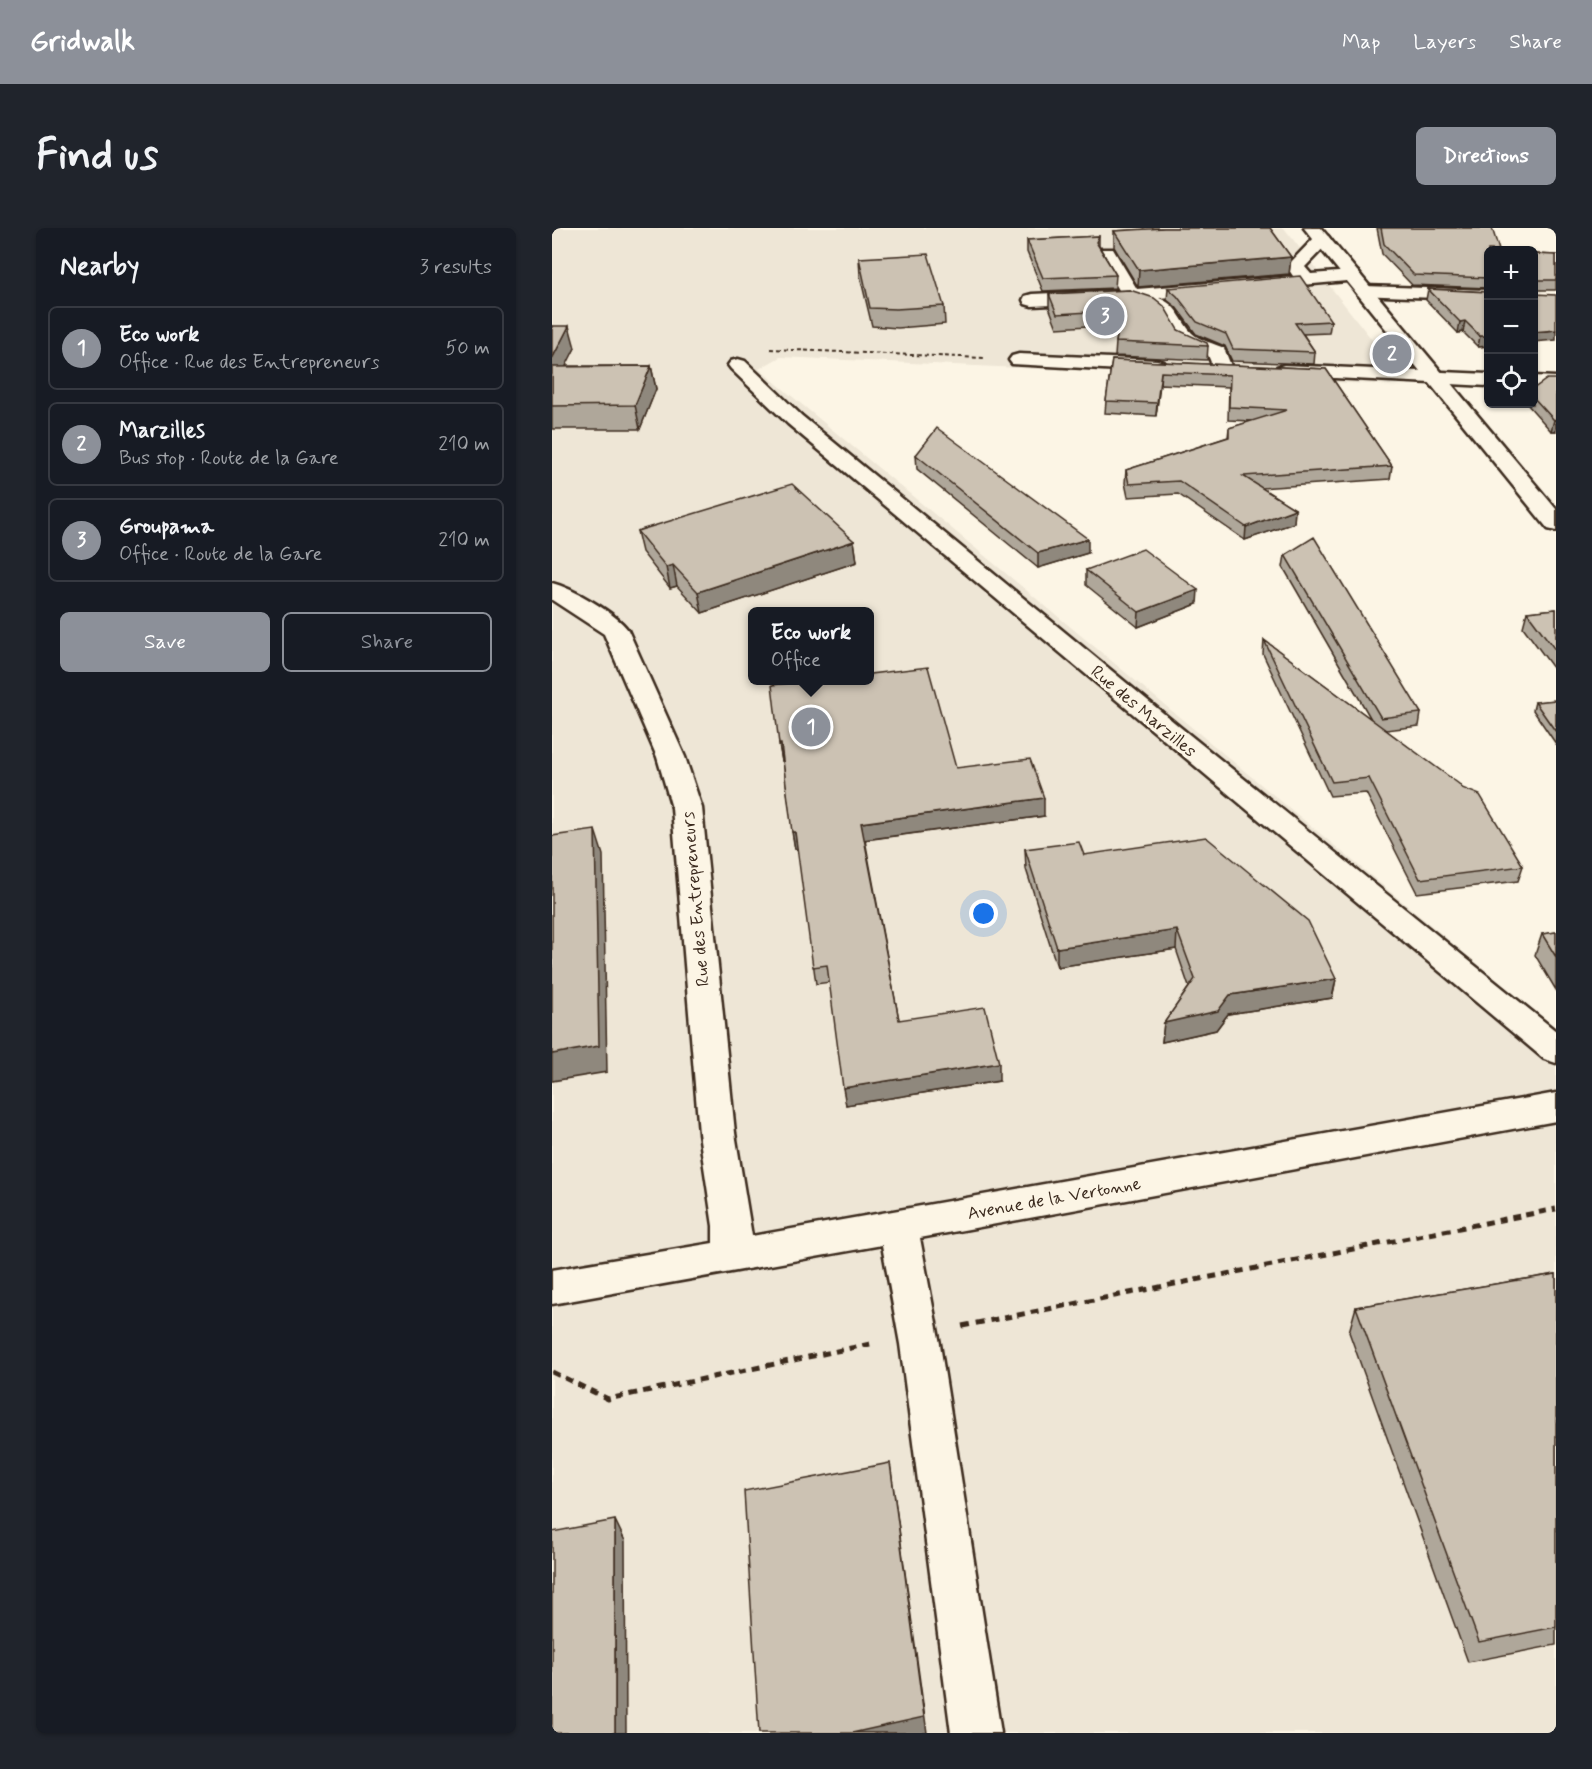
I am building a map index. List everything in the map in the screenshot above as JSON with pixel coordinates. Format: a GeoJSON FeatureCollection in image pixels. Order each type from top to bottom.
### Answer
{"type":"FeatureCollection","features":[{"type":"Feature","properties":{"kind":"street"},"geometry":{"type":"LineString","coordinates":[[1306,280],[1296,267],[1317,234],[1556,524]]}},
{"type":"Feature","properties":{"kind":"street"},"geometry":{"type":"LineString","coordinates":[[1107,253],[1131,295],[1161,305],[1172,315],[1186,338],[1217,352],[1222,368]]}},
{"type":"Feature","properties":{"kind":"street"},"geometry":{"type":"LineString","coordinates":[[1032,300],[1131,295],[1306,280],[1484,295]]}},
{"type":"Feature","properties":{"kind":"street"},"geometry":{"type":"LineString","coordinates":[[1019,360],[1174,366]]}},
{"type":"Feature","properties":{"kind":"street","name":"Rue des Marzilles"},"geometry":{"type":"LineString","coordinates":[[738,365],[795,420],[1170,733],[1556,1050]]}},
{"type":"Feature","properties":{"kind":"street"},"geometry":{"type":"LineString","coordinates":[[1198,367],[1245,369]]}},
{"type":"Feature","properties":{"kind":"street"},"geometry":{"type":"LineString","coordinates":[[1268,370],[1484,380]]}},
{"type":"Feature","properties":{"kind":"street"},"geometry":{"type":"LineString","coordinates":[[1538,382],[1556,383]]}},
{"type":"Feature","properties":{"kind":"street","name":"Rue des Entrepreneurs"},"geometry":{"type":"LineString","coordinates":[[552,590],[615,630],[671,757],[687,808],[717,1133],[732,1226],[733,1256]]}},
{"type":"Feature","properties":{"kind":"street","name":"Avenue de la Vertonne"},"geometry":{"type":"LineString","coordinates":[[552,1287],[1556,1107]]}},
{"type":"Feature","properties":{"kind":"street"},"geometry":{"type":"LineString","coordinates":[[898,1226],[918,1334],[976,1733]]}},
{"type":"Feature","properties":{"kind":"path"},"geometry":{"type":"LineString","coordinates":[[738,365],[744,354],[770,349],[1019,360]]}},
{"type":"Feature","properties":{"kind":"path"},"geometry":{"type":"LineString","coordinates":[[552,1372],[608,1399],[918,1334],[1556,1209]]}},
{"type":"Feature","properties":{"kind":"shaded area"},"geometry":{"type":"Polygon","coordinates":[[[552,228],[1284,228],[1388,360],[1391,385],[780,357],[759,369],[1556,1029],[1556,1733],[552,1733],[552,228]]]}},
{"type":"Feature","properties":{"kind":"building"},"geometry":{"type":"Polygon","coordinates":[[[1164,228],[1270,228],[1291,257],[1139,270],[1114,231],[1164,228]]]}},
{"type":"Feature","properties":{"kind":"building"},"geometry":{"type":"Polygon","coordinates":[[[1381,228],[1492,228],[1498,246],[1484,246],[1484,278],[1414,275],[1384,244],[1381,228]]]}},
{"type":"Feature","properties":{"kind":"building"},"geometry":{"type":"Polygon","coordinates":[[[1099,236],[1096,242],[1116,275],[1043,278],[1027,240],[1099,236]]]}},
{"type":"Feature","properties":{"kind":"building"},"geometry":{"type":"Polygon","coordinates":[[[928,254],[944,306],[870,308],[859,258],[928,254]]]}},
{"type":"Feature","properties":{"kind":"building"},"geometry":{"type":"Polygon","coordinates":[[[1538,254],[1556,255],[1556,280],[1538,280],[1538,254]]]}},
{"type":"Feature","properties":{"kind":"building"},"geometry":{"type":"Polygon","coordinates":[[[1300,276],[1331,321],[1295,323],[1315,352],[1233,349],[1226,334],[1197,322],[1168,288],[1300,276]]]}},
{"type":"Feature","properties":{"kind":"building"},"geometry":{"type":"Polygon","coordinates":[[[1428,289],[1484,292],[1484,336],[1480,336],[1465,321],[1460,322],[1428,289]]]}},
{"type":"Feature","properties":{"kind":"building"},"geometry":{"type":"Polygon","coordinates":[[[1130,290],[1154,298],[1164,306],[1178,330],[1207,343],[1208,346],[1116,342],[1122,310],[1057,314],[1049,294],[1130,290]]]}},
{"type":"Feature","properties":{"kind":"building"},"geometry":{"type":"Polygon","coordinates":[[[1538,294],[1556,295],[1556,330],[1538,332],[1538,294]]]}},
{"type":"Feature","properties":{"kind":"building"},"geometry":{"type":"Polygon","coordinates":[[[552,326],[569,326],[552,359],[552,326]]]}},
{"type":"Feature","properties":{"kind":"building"},"geometry":{"type":"Polygon","coordinates":[[[1112,360],[1326,369],[1392,466],[1243,476],[1295,509],[1246,527],[1179,481],[1129,484],[1126,470],[1229,437],[1229,428],[1287,410],[1229,407],[1230,375],[1161,372],[1157,403],[1106,401],[1112,360]]]}},
{"type":"Feature","properties":{"kind":"building"},"geometry":{"type":"Polygon","coordinates":[[[651,366],[635,405],[552,406],[552,367],[651,366]]]}},
{"type":"Feature","properties":{"kind":"building"},"geometry":{"type":"Polygon","coordinates":[[[1547,379],[1556,379],[1556,419],[1554,420],[1538,402],[1538,385],[1547,379]]]}},
{"type":"Feature","properties":{"kind":"building"},"geometry":{"type":"Polygon","coordinates":[[[937,428],[1088,539],[1038,553],[916,455],[937,428]]]}},
{"type":"Feature","properties":{"kind":"building"},"geometry":{"type":"Polygon","coordinates":[[[792,484],[854,541],[698,592],[673,565],[666,567],[637,531],[792,484]]]}},
{"type":"Feature","properties":{"kind":"building"},"geometry":{"type":"Polygon","coordinates":[[[1314,537],[1421,713],[1381,718],[1285,555],[1314,537]]]}},
{"type":"Feature","properties":{"kind":"building"},"geometry":{"type":"Polygon","coordinates":[[[1143,549],[1198,590],[1139,612],[1086,570],[1143,549]]]}},
{"type":"Feature","properties":{"kind":"building"},"geometry":{"type":"Polygon","coordinates":[[[1556,609],[1556,651],[1527,612],[1556,609]]]}},
{"type":"Feature","properties":{"kind":"building"},"geometry":{"type":"Polygon","coordinates":[[[1264,640],[1462,788],[1480,795],[1523,866],[1420,879],[1369,778],[1332,782],[1264,640]]]}},
{"type":"Feature","properties":{"kind":"building"},"geometry":{"type":"Polygon","coordinates":[[[928,667],[956,768],[1030,759],[1044,798],[861,823],[899,1020],[985,1007],[999,1063],[843,1088],[827,965],[813,967],[772,685],[874,685],[874,674],[928,667]]]}},
{"type":"Feature","properties":{"kind":"building"},"geometry":{"type":"Polygon","coordinates":[[[1556,700],[1556,732],[1535,702],[1556,700]]]}},
{"type":"Feature","properties":{"kind":"building"},"geometry":{"type":"Polygon","coordinates":[[[595,830],[599,1046],[552,1054],[552,836],[595,830]]]}},
{"type":"Feature","properties":{"kind":"building"},"geometry":{"type":"Polygon","coordinates":[[[1206,837],[1308,921],[1336,979],[1230,995],[1218,1011],[1164,1023],[1195,979],[1177,930],[1057,948],[1025,849],[1079,842],[1084,855],[1206,837]]]}},
{"type":"Feature","properties":{"kind":"building"},"geometry":{"type":"Polygon","coordinates":[[[1556,932],[1556,957],[1542,934],[1556,932]]]}},
{"type":"Feature","properties":{"kind":"building"},"geometry":{"type":"Polygon","coordinates":[[[1556,1274],[1556,1627],[1479,1642],[1356,1307],[1556,1274]]]}},
{"type":"Feature","properties":{"kind":"building"},"geometry":{"type":"Polygon","coordinates":[[[890,1463],[924,1717],[852,1733],[759,1733],[744,1491],[890,1463]]]}},
{"type":"Feature","properties":{"kind":"building"},"geometry":{"type":"Polygon","coordinates":[[[615,1520],[615,1733],[552,1733],[552,1532],[615,1520]]]}},
{"type":"Feature","properties":{"kind":"place","name":"Groupama"},"geometry":{"type":"Point","coordinates":[1105,316]}},
{"type":"Feature","properties":{"kind":"place","name":"Marzilles"},"geometry":{"type":"Point","coordinates":[1392,354]}},
{"type":"Feature","properties":{"kind":"place","name":"Eco work"},"geometry":{"type":"Point","coordinates":[811,727]}}]}
